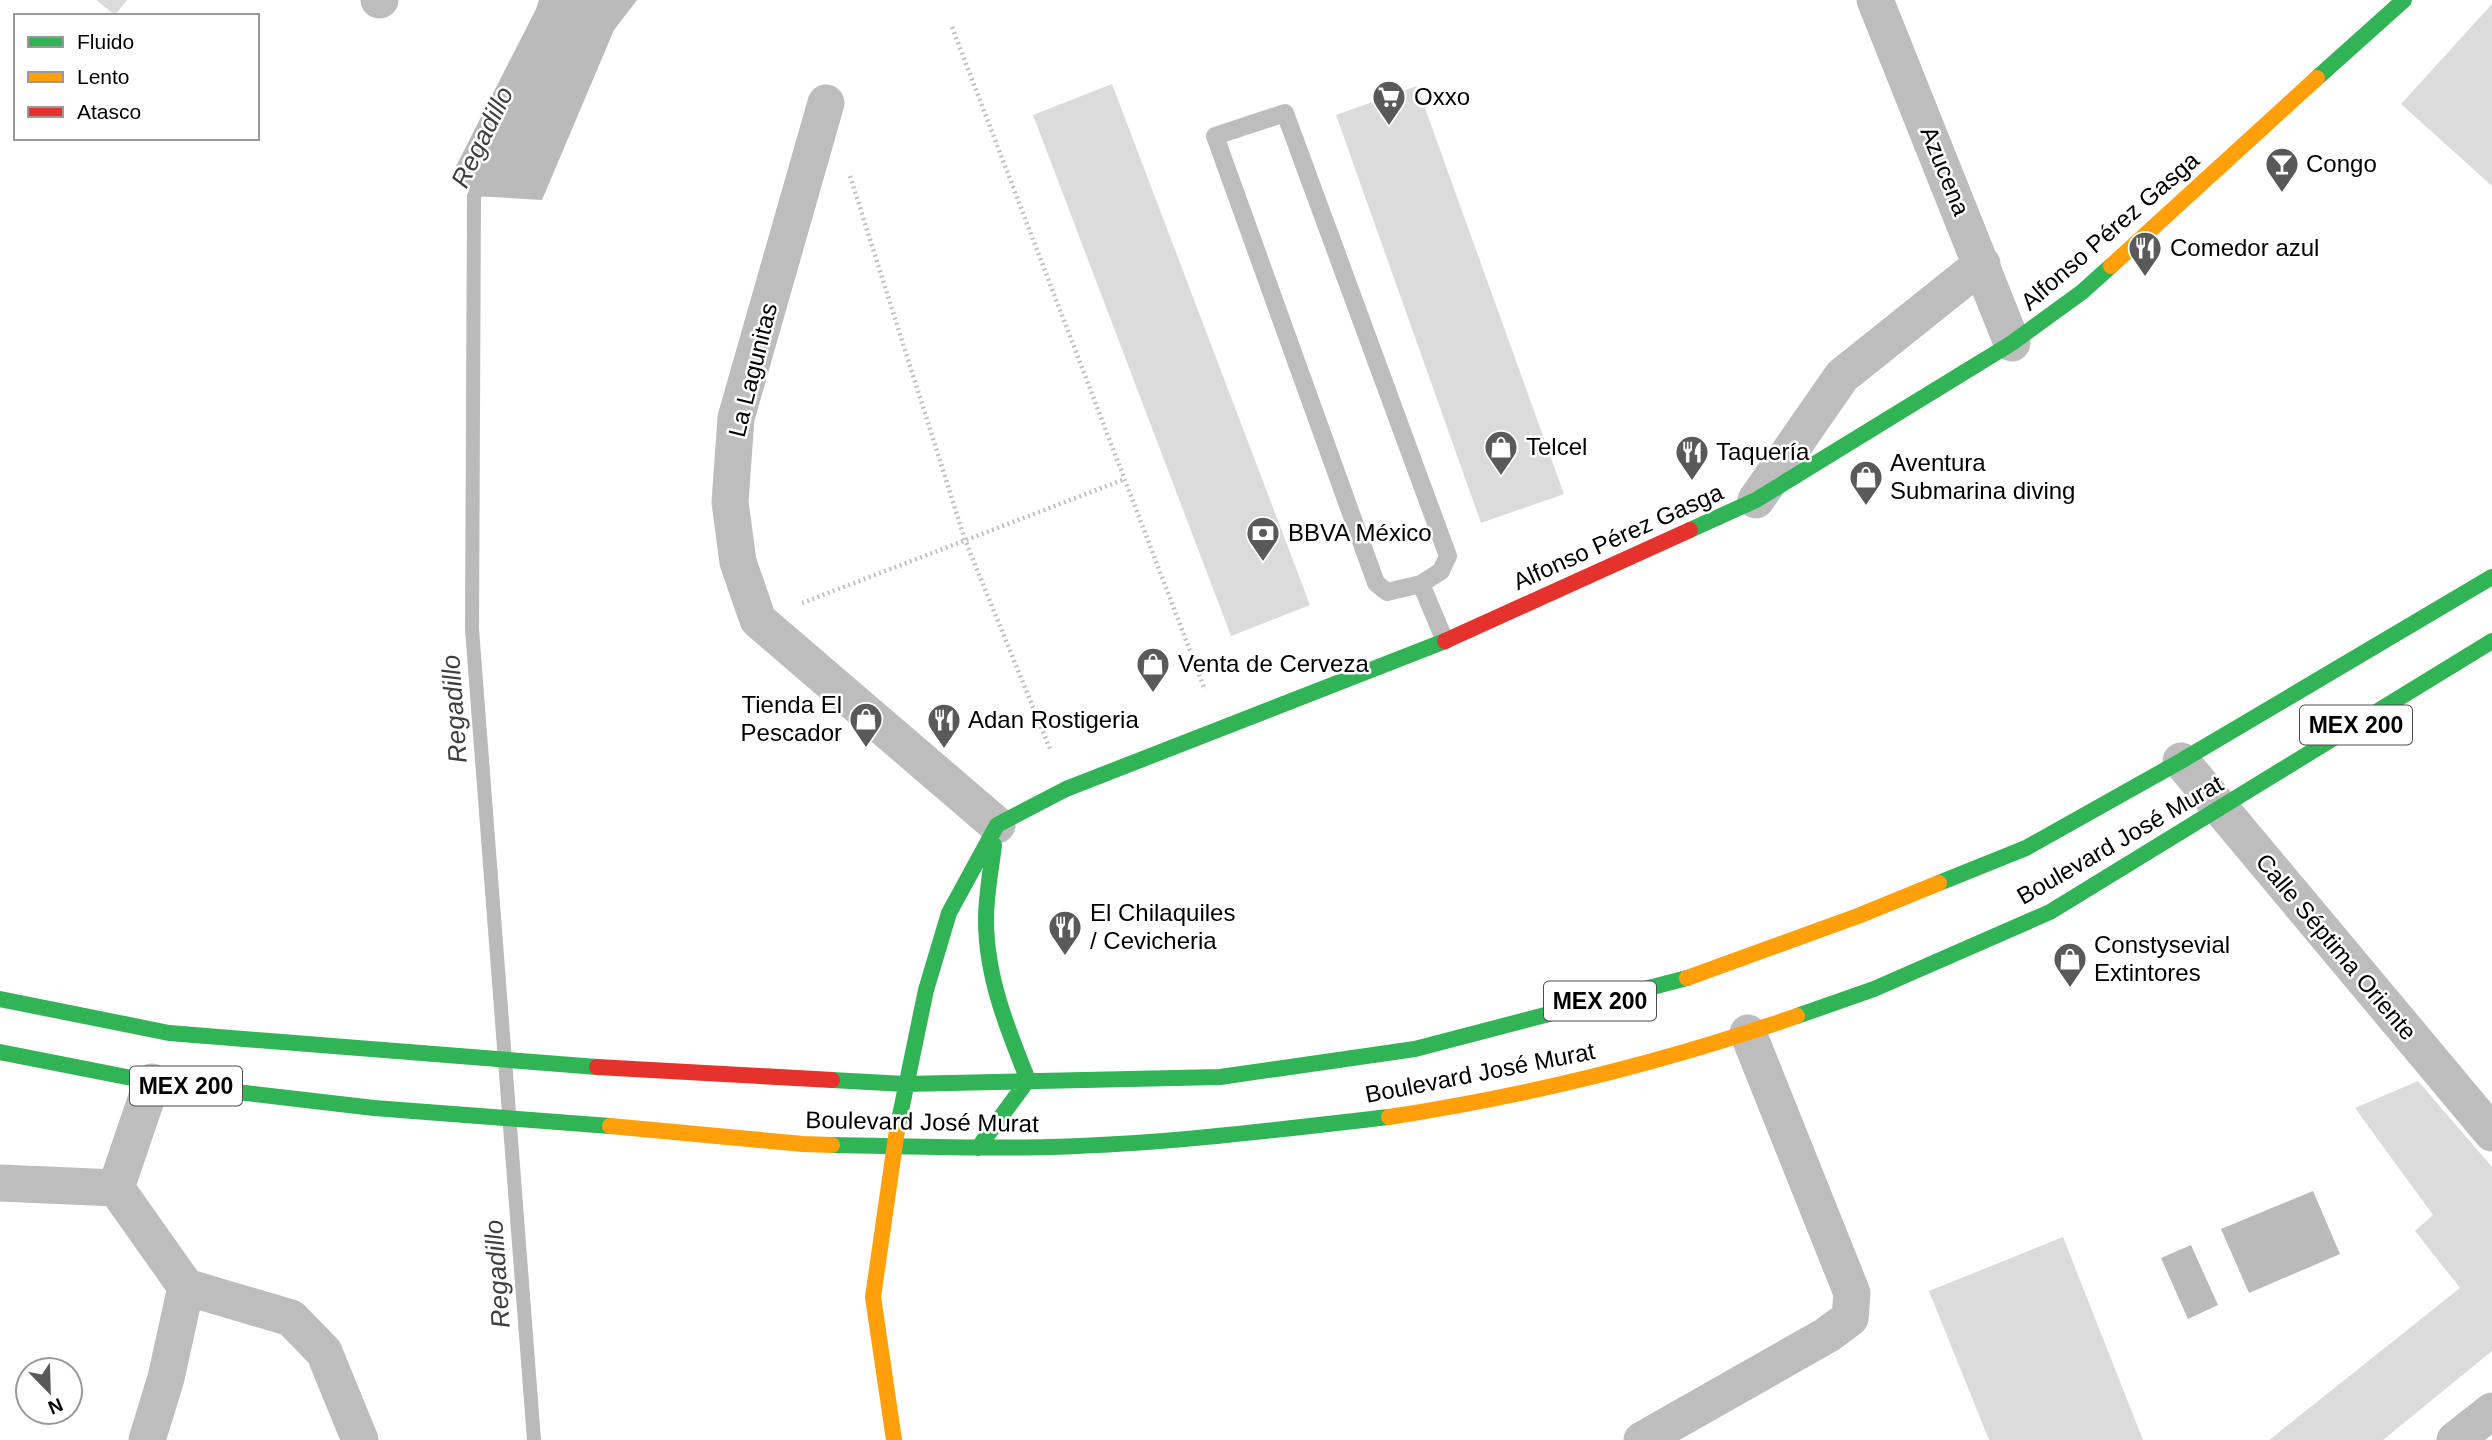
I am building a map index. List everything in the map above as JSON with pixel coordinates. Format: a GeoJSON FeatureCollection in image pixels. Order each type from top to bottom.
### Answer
{"type":"FeatureCollection","features":[{"type":"Feature","properties":{"kind":"main road","name":"Alfonso Pérez Gasga"},"geometry":{"type":"LineString","coordinates":[[997,825],[1066,789],[1445,641],[1756,500],[2012,343],[2082,292],[2404,0]]}},
{"type":"Feature","properties":{"kind":"main road","name":"Boulevard José Murat"},"geometry":{"type":"LineString","coordinates":[[0,999],[169,1032],[616,1069],[905,1084],[1220,1077],[1415,1049],[1676,982],[1858,916],[2026,848],[2181,761],[2492,576]]}},
{"type":"Feature","properties":{"kind":"main road","name":"Boulevard José Murat"},"geometry":{"type":"LineString","coordinates":[[152,1083],[374,1108],[803,1144],[978,1148],[1195,1139],[1391,1117],[1556,1086],[1748,1033],[1874,989],[2050,912],[2492,641]]}},
{"type":"Feature","properties":{"kind":"main road"},"geometry":{"type":"LineString","coordinates":[[978,1148],[1028,1080],[1004,1021],[989,964],[986,919],[997,825]]}},
{"type":"Feature","properties":{"kind":"main road"},"geometry":{"type":"LineString","coordinates":[[894,1440],[873,1297],[894,1146],[926,990],[949,913],[997,825]]}},
{"type":"Feature","properties":{"kind":"main road","name":"MEX 200"},"geometry":{"type":"LineString","coordinates":[[0,1052],[152,1083]]}},
{"type":"Feature","properties":{"kind":"street","name":"Azucena"},"geometry":{"type":"LineString","coordinates":[[1875,0],[2012,343]]}},
{"type":"Feature","properties":{"kind":"street","name":"La Lagunitas"},"geometry":{"type":"LineString","coordinates":[[758,620],[738,562],[730,502],[736,418],[826,103]]}},
{"type":"Feature","properties":{"kind":"street"},"geometry":{"type":"LineString","coordinates":[[1756,500],[1842,376],[1982,264]]}},
{"type":"Feature","properties":{"kind":"street"},"geometry":{"type":"LineString","coordinates":[[758,620],[997,825]]}},
{"type":"Feature","properties":{"kind":"street","name":"Calle Séptima Oriente"},"geometry":{"type":"LineString","coordinates":[[2181,761],[2492,1133]]}},
{"type":"Feature","properties":{"kind":"street"},"geometry":{"type":"LineString","coordinates":[[1642,1440],[1827,1335],[1850,1318],[1852,1293],[1748,1033]]}},
{"type":"Feature","properties":{"kind":"street"},"geometry":{"type":"LineString","coordinates":[[116,1188],[152,1083]]}},
{"type":"Feature","properties":{"kind":"street"},"geometry":{"type":"LineString","coordinates":[[0,1182],[116,1188]]}},
{"type":"Feature","properties":{"kind":"street"},"geometry":{"type":"LineString","coordinates":[[116,1188],[186,1287],[291,1318],[324,1352],[360,1440]]}},
{"type":"Feature","properties":{"kind":"street"},"geometry":{"type":"LineString","coordinates":[[147,1440],[166,1378],[186,1287]]}},
{"type":"Feature","properties":{"kind":"street"},"geometry":{"type":"LineString","coordinates":[[2455,1440],[2492,1411]]}},
{"type":"Feature","properties":{"kind":"lane"},"geometry":{"type":"LineString","coordinates":[[1285,113],[1448,556],[1441,571],[1421,584],[1387,592],[1376,583],[1215,136],[1285,113]]}},
{"type":"Feature","properties":{"kind":"lane"},"geometry":{"type":"LineString","coordinates":[[1421,584],[1445,641]]}},
{"type":"Feature","properties":{"kind":"path"},"geometry":{"type":"LineString","coordinates":[[952,27],[1220,730]]}},
{"type":"Feature","properties":{"kind":"path"},"geometry":{"type":"LineString","coordinates":[[848,169],[965,541],[1066,789]]}},
{"type":"Feature","properties":{"kind":"path"},"geometry":{"type":"LineString","coordinates":[[758,620],[1125,479]]}},
{"type":"Feature","properties":{"kind":"water"},"geometry":{"type":"Polygon","coordinates":[[[539,0],[637,0],[614,30],[542,200],[474,196],[451,176],[539,0]]]}},
{"type":"Feature","properties":{"kind":"water"},"geometry":{"type":"Polygon","coordinates":[[[2313,1191],[2340,1254],[2249,1293],[2221,1229],[2313,1191]]]}},
{"type":"Feature","properties":{"kind":"water"},"geometry":{"type":"Polygon","coordinates":[[[2191,1245],[2218,1305],[2188,1319],[2161,1258],[2191,1245]]]}},
{"type":"Feature","properties":{"kind":"building"},"geometry":{"type":"Polygon","coordinates":[[[96,0],[127,0],[114,14],[96,0]]]}},
{"type":"Feature","properties":{"kind":"building"},"geometry":{"type":"Polygon","coordinates":[[[2492,4],[2492,186],[2401,104],[2492,4]]]}},
{"type":"Feature","properties":{"kind":"building"},"geometry":{"type":"Polygon","coordinates":[[[1112,84],[1310,605],[1231,636],[1033,115],[1112,84]]]}},
{"type":"Feature","properties":{"kind":"building"},"geometry":{"type":"Polygon","coordinates":[[[1417,86],[1564,494],[1481,523],[1336,115],[1417,86]]]}},
{"type":"Feature","properties":{"kind":"building"},"geometry":{"type":"Polygon","coordinates":[[[2418,1081],[2492,1167],[2492,1351],[2383,1440],[2269,1440],[2460,1288],[2415,1231],[2433,1215],[2355,1108],[2418,1081]]]}},
{"type":"Feature","properties":{"kind":"building"},"geometry":{"type":"Polygon","coordinates":[[[2063,1237],[2143,1440],[1989,1440],[1929,1291],[2063,1237]]]}},
{"type":"Feature","properties":{"kind":"waterway","name":"Regadillo"},"geometry":{"type":"LineString","coordinates":[[484,179],[474,196],[472,629],[534,1440]]}},
{"type":"Feature","properties":{"kind":"traffic: fast"},"geometry":{"type":"LineString","coordinates":[[2317,78],[2404,0]]}},
{"type":"Feature","properties":{"kind":"traffic: fast"},"geometry":{"type":"LineString","coordinates":[[1690,530],[1756,500],[2012,343],[2082,292],[2111,266]]}},
{"type":"Feature","properties":{"kind":"traffic: fast"},"geometry":{"type":"LineString","coordinates":[[1939,883],[2026,848],[2181,761],[2492,577]]}},
{"type":"Feature","properties":{"kind":"traffic: fast"},"geometry":{"type":"LineString","coordinates":[[897,1130],[926,990],[949,913],[997,825],[1066,789],[1445,641]]}},
{"type":"Feature","properties":{"kind":"traffic: fast"},"geometry":{"type":"LineString","coordinates":[[1797,1016],[1874,989],[2050,912],[2492,641]]}},
{"type":"Feature","properties":{"kind":"traffic: fast"},"geometry":{"type":"LineString","coordinates":[[978,1148],[1028,1080],[1005,1021],[994,982],[987,941],[986,911],[994,845]]}},
{"type":"Feature","properties":{"kind":"traffic: fast"},"geometry":{"type":"LineString","coordinates":[[832,1080],[905,1084],[1220,1077],[1415,1049],[1687,978]]}},
{"type":"Feature","properties":{"kind":"traffic: fast"},"geometry":{"type":"LineString","coordinates":[[0,999],[169,1033],[597,1067]]}},
{"type":"Feature","properties":{"kind":"traffic: fast"},"geometry":{"type":"LineString","coordinates":[[0,1052],[152,1082],[374,1108],[610,1126]]}},
{"type":"Feature","properties":{"kind":"traffic: fast"},"geometry":{"type":"LineString","coordinates":[[832,1145],[995,1148],[1135,1143],[1389,1117]]}},
{"type":"Feature","properties":{"kind":"traffic: slow"},"geometry":{"type":"LineString","coordinates":[[2111,266],[2317,78]]}},
{"type":"Feature","properties":{"kind":"traffic: slow"},"geometry":{"type":"LineString","coordinates":[[1687,978],[1858,916],[1939,883]]}},
{"type":"Feature","properties":{"kind":"traffic: slow"},"geometry":{"type":"LineString","coordinates":[[1389,1117],[1492,1099],[1595,1076],[1697,1048],[1797,1016]]}},
{"type":"Feature","properties":{"kind":"traffic: slow"},"geometry":{"type":"LineString","coordinates":[[610,1126],[832,1145]]}},
{"type":"Feature","properties":{"kind":"traffic: slow"},"geometry":{"type":"LineString","coordinates":[[894,1440],[873,1297],[897,1130]]}},
{"type":"Feature","properties":{"kind":"traffic: jam"},"geometry":{"type":"LineString","coordinates":[[1445,641],[1690,530]]}},
{"type":"Feature","properties":{"kind":"traffic: jam"},"geometry":{"type":"LineString","coordinates":[[597,1067],[832,1080]]}},
{"type":"Feature","properties":{"kind":"place","name":"Oxxo"},"geometry":{"type":"Point","coordinates":[1389,127]}},
{"type":"Feature","properties":{"kind":"place","name":"Congo"},"geometry":{"type":"Point","coordinates":[2282,194]}},
{"type":"Feature","properties":{"kind":"place","name":"Comedor azul"},"geometry":{"type":"Point","coordinates":[2145,278]}},
{"type":"Feature","properties":{"kind":"place","name":"Telcel"},"geometry":{"type":"Point","coordinates":[1501,477]}},
{"type":"Feature","properties":{"kind":"place","name":"Taquería"},"geometry":{"type":"Point","coordinates":[1692,482]}},
{"type":"Feature","properties":{"kind":"place","name":"Aventura Submarina diving"},"geometry":{"type":"Point","coordinates":[1866,507]}},
{"type":"Feature","properties":{"kind":"place","name":"BBVA México"},"geometry":{"type":"Point","coordinates":[1263,563]}},
{"type":"Feature","properties":{"kind":"place","name":"Venta de Cerveza"},"geometry":{"type":"Point","coordinates":[1153,694]}},
{"type":"Feature","properties":{"kind":"place","name":"Tienda El Pescador"},"geometry":{"type":"Point","coordinates":[866,749]}},
{"type":"Feature","properties":{"kind":"place","name":"Adan Rostigeria"},"geometry":{"type":"Point","coordinates":[944,750]}},
{"type":"Feature","properties":{"kind":"place","name":"El Chilaquiles / Cevicheria"},"geometry":{"type":"Point","coordinates":[1065,957]}},
{"type":"Feature","properties":{"kind":"place","name":"Constysevial Extintores"},"geometry":{"type":"Point","coordinates":[2070,989]}}]}
